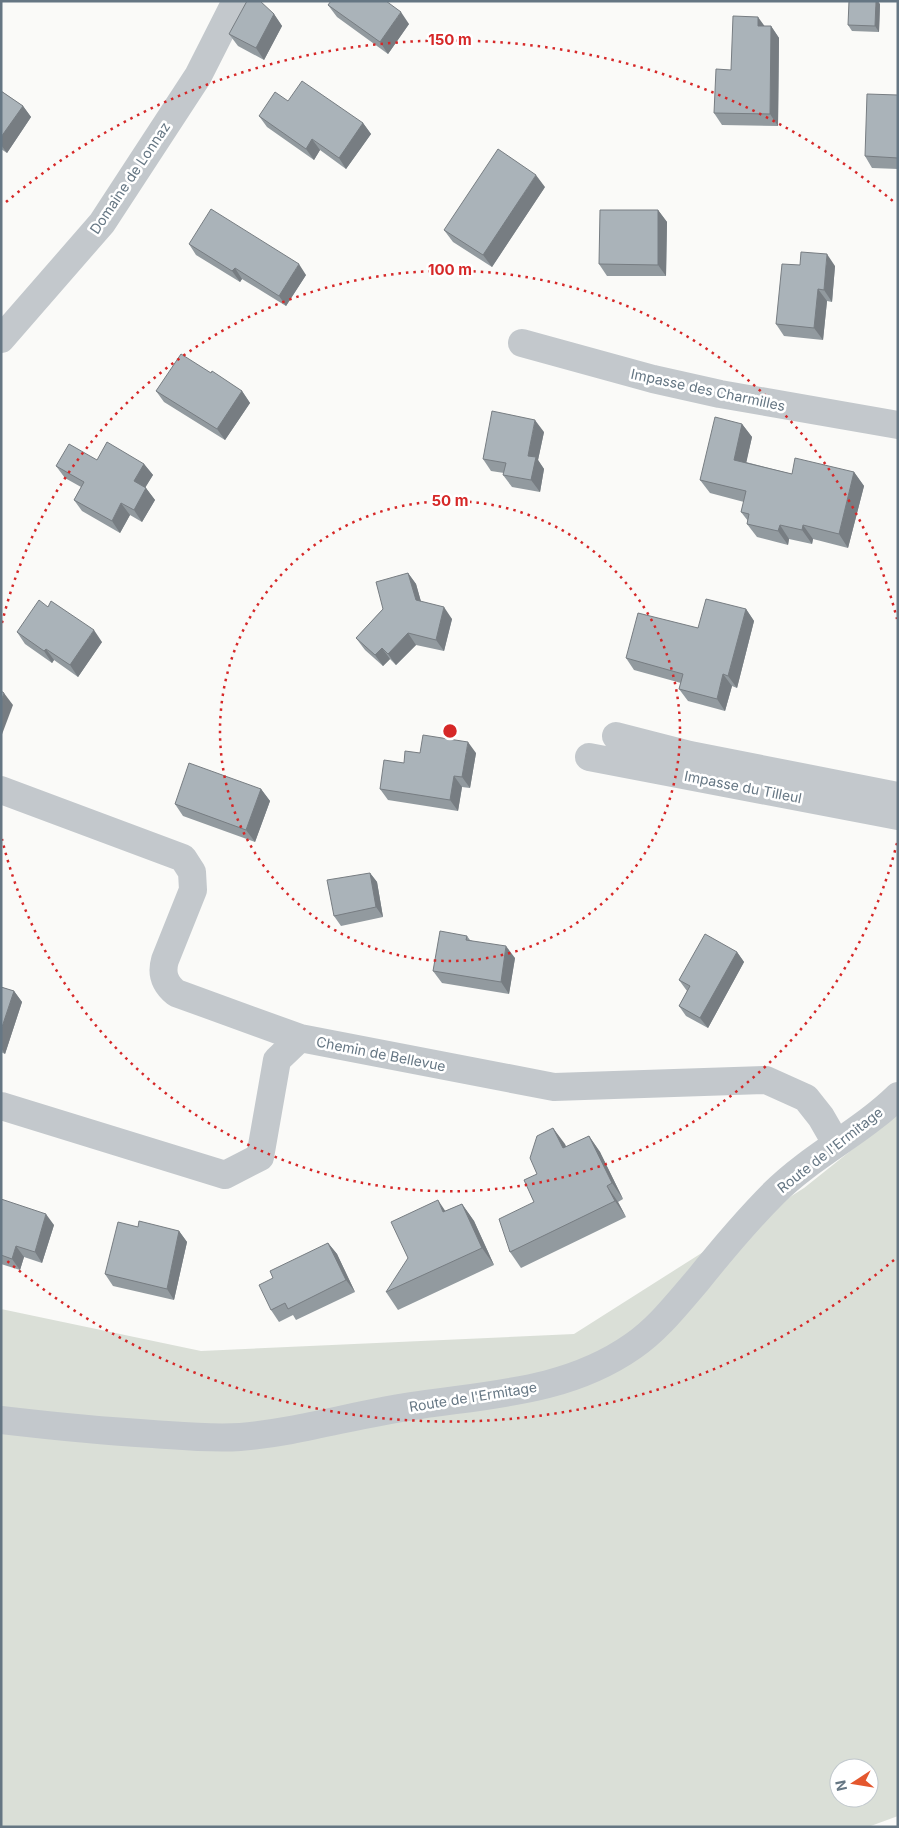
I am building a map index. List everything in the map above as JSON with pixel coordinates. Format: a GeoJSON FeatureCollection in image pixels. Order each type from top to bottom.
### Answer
{"type":"FeatureCollection","features":[{"type":"Feature","properties":{"kind":"street","name":"Domaine de Lonnaz"},"geometry":{"type":"LineString","coordinates":[[1,339],[102,223],[198,76],[236,1]]}},
{"type":"Feature","properties":{"kind":"street","name":"Impasse des Charmilles"},"geometry":{"type":"LineString","coordinates":[[522,343],[682,386],[787,407],[898,425]]}},
{"type":"Feature","properties":{"kind":"street"},"geometry":{"type":"LineString","coordinates":[[616,736],[690,755],[898,796]]}},
{"type":"Feature","properties":{"kind":"street","name":"Impasse du Tilleul"},"geometry":{"type":"LineString","coordinates":[[589,757],[898,816]]}},
{"type":"Feature","properties":{"kind":"street"},"geometry":{"type":"LineString","coordinates":[[1,790],[183,858],[192,872],[193,890],[163,968],[164,978],[169,987],[176,993],[300,1038]]}},
{"type":"Feature","properties":{"kind":"street","name":"Chemin de Bellevue"},"geometry":{"type":"LineString","coordinates":[[1,1106],[226,1175],[260,1157],[277,1060],[300,1038],[554,1087],[766,1080],[806,1098],[836,1143]]}},
{"type":"Feature","properties":{"kind":"street","name":"Route de l'Ermitage"},"geometry":{"type":"LineString","coordinates":[[1,1420],[102,1431],[193,1437],[236,1437],[278,1433],[417,1405],[511,1393],[575,1377],[605,1363],[633,1346],[658,1325],[737,1232],[773,1194],[792,1176],[875,1117],[898,1096]]}},
{"type":"Feature","properties":{"kind":"shaded area"},"geometry":{"type":"Polygon","coordinates":[[[898,1113],[898,1816],[868,1827],[1,1827],[1,1309],[201,1351],[574,1334],[804,1188],[898,1113]]]}},
{"type":"Feature","properties":{"kind":"building"},"geometry":{"type":"Polygon","coordinates":[[[247,1],[260,1],[274,14],[256,48],[229,34],[247,1]]]}},
{"type":"Feature","properties":{"kind":"building"},"geometry":{"type":"Polygon","coordinates":[[[331,1],[386,1],[401,12],[380,42],[328,5],[331,1]]]}},
{"type":"Feature","properties":{"kind":"building"},"geometry":{"type":"Polygon","coordinates":[[[849,1],[876,1],[875,26],[848,25],[849,1]]]}},
{"type":"Feature","properties":{"kind":"building"},"geometry":{"type":"Polygon","coordinates":[[[733,16],[758,17],[758,26],[771,26],[770,114],[714,113],[716,69],[731,70],[733,16]]]}},
{"type":"Feature","properties":{"kind":"building"},"geometry":{"type":"Polygon","coordinates":[[[302,81],[363,123],[339,158],[312,139],[306,149],[259,116],[275,92],[288,101],[302,81]]]}},
{"type":"Feature","properties":{"kind":"building"},"geometry":{"type":"Polygon","coordinates":[[[1,91],[23,106],[1,137],[1,91]]]}},
{"type":"Feature","properties":{"kind":"building"},"geometry":{"type":"Polygon","coordinates":[[[867,94],[898,95],[898,158],[865,156],[867,94]]]}},
{"type":"Feature","properties":{"kind":"building"},"geometry":{"type":"Polygon","coordinates":[[[498,149],[536,175],[483,255],[444,230],[498,149]]]}},
{"type":"Feature","properties":{"kind":"building"},"geometry":{"type":"Polygon","coordinates":[[[211,209],[299,264],[279,296],[235,268],[232,271],[189,244],[211,209]]]}},
{"type":"Feature","properties":{"kind":"building"},"geometry":{"type":"Polygon","coordinates":[[[600,210],[658,210],[658,265],[599,264],[600,210]]]}},
{"type":"Feature","properties":{"kind":"building"},"geometry":{"type":"Polygon","coordinates":[[[801,252],[827,254],[824,290],[818,289],[814,328],[776,324],[782,264],[800,265],[801,252]]]}},
{"type":"Feature","properties":{"kind":"building"},"geometry":{"type":"Polygon","coordinates":[[[181,354],[211,373],[212,371],[242,391],[217,429],[156,391],[181,354]]]}},
{"type":"Feature","properties":{"kind":"building"},"geometry":{"type":"Polygon","coordinates":[[[492,411],[535,420],[528,456],[536,457],[531,480],[503,475],[506,463],[483,459],[492,411]]]}},
{"type":"Feature","properties":{"kind":"building"},"geometry":{"type":"Polygon","coordinates":[[[715,417],[742,424],[734,460],[792,474],[795,458],[854,472],[839,534],[803,525],[802,530],[780,525],[778,531],[747,524],[749,514],[741,512],[746,491],[700,480],[715,417]]]}},
{"type":"Feature","properties":{"kind":"building"},"geometry":{"type":"Polygon","coordinates":[[[107,442],[144,464],[134,481],[146,488],[134,510],[121,503],[112,521],[74,500],[84,482],[56,466],[69,444],[97,460],[107,442]]]}},
{"type":"Feature","properties":{"kind":"building"},"geometry":{"type":"Polygon","coordinates":[[[408,573],[416,600],[444,607],[436,640],[408,633],[388,654],[382,648],[375,655],[356,638],[383,609],[376,582],[408,573]]]}},
{"type":"Feature","properties":{"kind":"building"},"geometry":{"type":"Polygon","coordinates":[[[706,599],[746,609],[728,676],[723,674],[717,699],[679,689],[683,674],[626,658],[638,613],[698,628],[706,599]]]}},
{"type":"Feature","properties":{"kind":"building"},"geometry":{"type":"Polygon","coordinates":[[[39,600],[48,607],[51,601],[94,630],[70,665],[46,649],[44,651],[17,632],[39,600]]]}},
{"type":"Feature","properties":{"kind":"building"},"geometry":{"type":"Polygon","coordinates":[[[423,735],[468,742],[462,777],[454,776],[450,800],[380,789],[384,760],[404,763],[405,751],[420,753],[423,735]]]}},
{"type":"Feature","properties":{"kind":"building"},"geometry":{"type":"Polygon","coordinates":[[[189,763],[261,789],[246,830],[175,804],[189,763]]]}},
{"type":"Feature","properties":{"kind":"building"},"geometry":{"type":"Polygon","coordinates":[[[370,873],[376,907],[334,916],[327,880],[370,873]]]}},
{"type":"Feature","properties":{"kind":"building"},"geometry":{"type":"Polygon","coordinates":[[[440,931],[467,936],[466,940],[506,946],[501,982],[433,971],[440,931]]]}},
{"type":"Feature","properties":{"kind":"building"},"geometry":{"type":"Polygon","coordinates":[[[705,934],[737,952],[700,1018],[679,1006],[690,986],[679,980],[705,934]]]}},
{"type":"Feature","properties":{"kind":"building"},"geometry":{"type":"Polygon","coordinates":[[[1,987],[14,991],[1,1030],[1,987]]]}},
{"type":"Feature","properties":{"kind":"building"},"geometry":{"type":"Polygon","coordinates":[[[553,1128],[563,1148],[589,1136],[612,1183],[607,1186],[615,1201],[510,1252],[499,1219],[534,1202],[524,1180],[537,1174],[530,1158],[537,1136],[553,1128]]]}},
{"type":"Feature","properties":{"kind":"building"},"geometry":{"type":"Polygon","coordinates":[[[1,1199],[46,1214],[35,1252],[16,1246],[12,1259],[1,1255],[1,1199]]]}},
{"type":"Feature","properties":{"kind":"building"},"geometry":{"type":"Polygon","coordinates":[[[438,1200],[443,1212],[462,1204],[482,1248],[386,1292],[408,1258],[391,1222],[438,1200]]]}},
{"type":"Feature","properties":{"kind":"building"},"geometry":{"type":"Polygon","coordinates":[[[139,1221],[179,1231],[167,1289],[105,1274],[118,1222],[138,1227],[139,1221]]]}},
{"type":"Feature","properties":{"kind":"building"},"geometry":{"type":"Polygon","coordinates":[[[328,1243],[346,1280],[288,1309],[285,1303],[271,1310],[259,1285],[273,1278],[270,1271],[328,1243]]]}}]}
